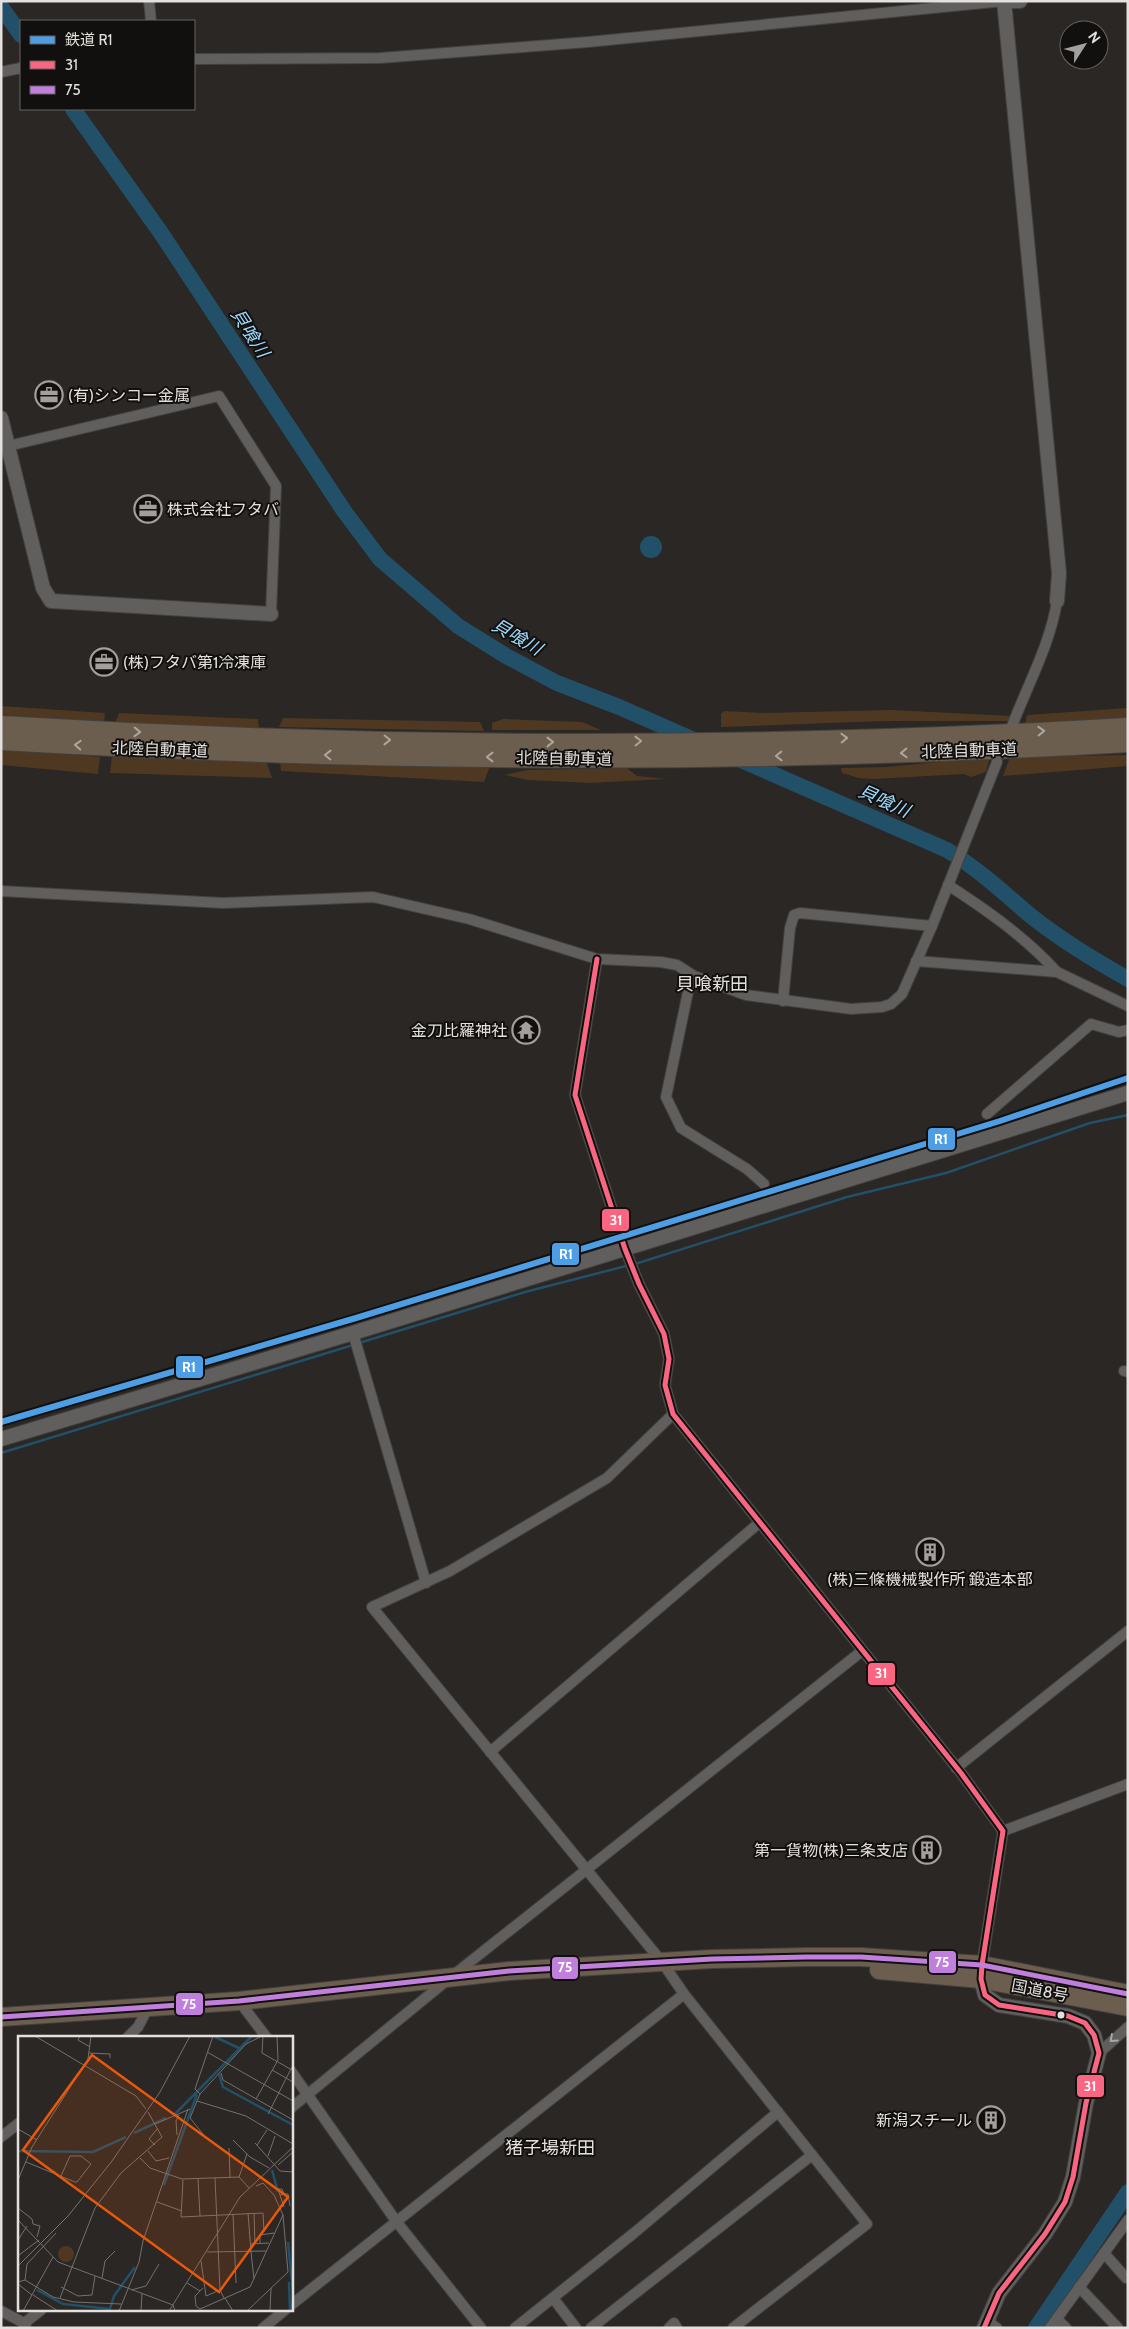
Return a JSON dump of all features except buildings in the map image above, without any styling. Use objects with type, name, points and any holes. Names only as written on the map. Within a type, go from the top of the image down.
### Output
[{"type":"highway","name":"北陸自動車道","points":[[1,725],[321,739],[590,742],[795,740],[1128,727]]},
{"type":"highway","name":"北陸自動車道","points":[[1,741],[304,754],[627,758],[828,755],[1128,743]]},
{"type":"highway","name":"国道8号","points":[[1,2017],[239,2001],[509,1971],[712,1959],[861,1958],[981,1972],[1128,1994]]},
{"type":"highway","name":"国道8号","points":[[981,1972],[1128,2007]]},
{"type":"street","points":[[149,1],[151,20]]},
{"type":"street","points":[[1004,1],[1059,573],[1054,622],[1012,726]]},
{"type":"street","points":[[195,60],[380,58],[588,42],[1004,1],[1020,1]]},
{"type":"street","points":[[1,72],[20,68]]},
{"type":"street","points":[[1,418],[43,588],[51,601],[272,614],[276,486],[219,396],[8,446]]},
{"type":"street","points":[[1,891],[223,903],[373,897],[469,920],[598,959],[660,962],[677,965],[694,976],[746,994],[783,1001],[850,1009],[882,1007],[891,1004],[902,994],[932,926],[997,762]]},
{"type":"street","points":[[948,883],[997,917],[1038,952],[1057,972],[1128,1006]]},
{"type":"street","points":[[783,1001],[790,928],[794,915],[800,913],[932,926]]},
{"type":"street","points":[[598,959],[575,1095],[625,1249],[639,1284],[664,1334],[669,1358],[665,1385],[673,1414],[956,1768],[1003,1831],[981,1972],[985,1995],[999,2005],[1068,2016],[1084,2023],[1094,2035],[1099,2053],[1086,2103],[1073,2177],[1065,2202],[1045,2234],[999,2292],[989,2325]]},
{"type":"street","points":[[916,961],[1057,972]]},
{"type":"street","points":[[694,976],[688,992],[666,1097],[681,1128],[747,1169],[764,1184]]},
{"type":"street","points":[[987,1114],[1091,1024],[1119,1032],[1128,1030]]},
{"type":"street","points":[[1,1439],[355,1336],[625,1249],[1128,1093]]},
{"type":"street","points":[[355,1336],[426,1583]]},
{"type":"street","points":[[673,1414],[607,1478],[450,1572],[372,1606],[585,1870],[662,1962],[684,1994],[866,2224],[733,2328]]},
{"type":"street","points":[[490,1752],[759,1523]]},
{"type":"street","points":[[956,1768],[1128,1630]]},
{"type":"street","points":[[292,2107],[450,1977],[862,1651]]},
{"type":"street","points":[[1003,1831],[1128,1784]]},
{"type":"street","points":[[292,2304],[684,1994]]},
{"type":"street","points":[[239,2001],[265,2036]]},
{"type":"street","points":[[129,2036],[138,2027],[149,2006]]},
{"type":"street","points":[[1099,2053],[1128,2027]]},
{"type":"street","points":[[292,2073],[396,2221],[481,2328]]},
{"type":"street","points":[[515,2328],[634,2233],[778,2112]]},
{"type":"street","points":[[1,2137],[18,2124]]},
{"type":"street","points":[[591,2328],[812,2155]]},
{"type":"street","points":[[1050,2328],[1128,2220]]},
{"type":"street","points":[[1104,2253],[1127,2278]]},
{"type":"street","points":[[1079,2287],[1118,2328]]},
{"type":"street","points":[[553,2298],[576,2328]]},
{"type":"street","points":[[1,2311],[25,2326],[39,2312]]},
{"type":"street","points":[[263,2328],[283,2312]]},
{"type":"street","points":[[1057,2319],[1066,2328]]},
{"type":"street","points":[[669,2328],[674,2323],[677,2328]]},
{"type":"shaded area","points":[[1,706],[105,713],[104,722],[1,715]]},
{"type":"shaded area","points":[[1128,708],[1128,718],[1025,724],[1027,715]]},
{"type":"shaded area","points":[[891,710],[1010,716],[1011,721],[884,721],[721,727],[721,714],[724,711],[764,713]]},
{"type":"shaded area","points":[[119,713],[258,719],[259,729],[115,723]]},
{"type":"shaded area","points":[[283,718],[480,722],[484,731],[279,727]]},
{"type":"shaded area","points":[[503,719],[582,722],[601,730],[492,730],[492,723]]},
{"type":"shaded area","points":[[1,749],[100,757],[98,774],[1,765]]},
{"type":"shaded area","points":[[112,755],[266,760],[272,778],[110,773]]},
{"type":"shaded area","points":[[1128,755],[1128,766],[1003,776],[1010,757]]},
{"type":"shaded area","points":[[990,757],[986,772],[971,777],[964,774],[873,779],[859,778],[842,773],[841,768],[886,767]]},
{"type":"shaded area","points":[[280,762],[490,766],[484,782],[281,771]]},
{"type":"shaded area","points":[[627,768],[637,776],[666,779],[590,783],[528,780],[505,775],[527,770]]},
{"type":"water","points":[[651,536],[659,539],[662,547],[659,555],[651,558],[643,555],[640,547],[643,539]]},
{"type":"waterway","name":"貝喰川","points":[[1,7],[20,34]]},
{"type":"waterway","name":"貝喰川","points":[[74,110],[161,233],[344,511],[380,559],[458,626],[506,656],[557,683],[619,707],[701,743]]},
{"type":"waterway","name":"貝喰川","points":[[734,757],[947,850],[980,873],[1054,933],[1128,979]]},
{"type":"waterway","points":[[635,1264],[847,1197],[946,1173],[1090,1123],[1128,1115]]},
{"type":"waterway","points":[[359,1343],[525,1292],[630,1265]]},
{"type":"waterway","points":[[1,1453],[353,1345]]},
{"type":"waterway","points":[[1036,2328],[1128,2192]]},
{"type":"rail line","name":"R1","points":[[1,1422],[356,1318],[1000,1121],[1128,1078]]},
{"type":"transit line","name":"31","points":[[597,959],[575,1095],[625,1249],[639,1284],[664,1334],[669,1359],[665,1385],[673,1414],[961,1773],[1003,1831],[982,1965],[981,1979],[985,1995],[999,2005],[1068,2016],[1085,2023],[1094,2035],[1099,2053],[1086,2103],[1073,2177],[1065,2202],[1045,2234],[999,2293],[984,2328]]},
{"type":"transit line","name":"75","points":[[1,2017],[239,2001],[509,1971],[712,1959],[806,1957],[861,1957],[982,1965],[1128,1994]]},
{"type":"place","name":"(有)シンコー金属","points":[[49,395]]},
{"type":"place","name":"株式会社フタバ","points":[[148,509]]},
{"type":"place","name":"(株)フタバ第1冷凍庫","points":[[104,662]]},
{"type":"place","name":"金刀比羅神社","points":[[526,1030]]},
{"type":"place","name":"(株)三條機械製作所 鍛造本部","points":[[930,1552]]},
{"type":"place","name":"第一貨物(株)三条支店","points":[[927,1850]]},
{"type":"place","name":"新潟スチール","points":[[991,2120]]},
{"type":"district","name":"貝喰新田","points":[[712,984]]},
{"type":"district","name":"猪子場新田","points":[[550,2148]]}]
